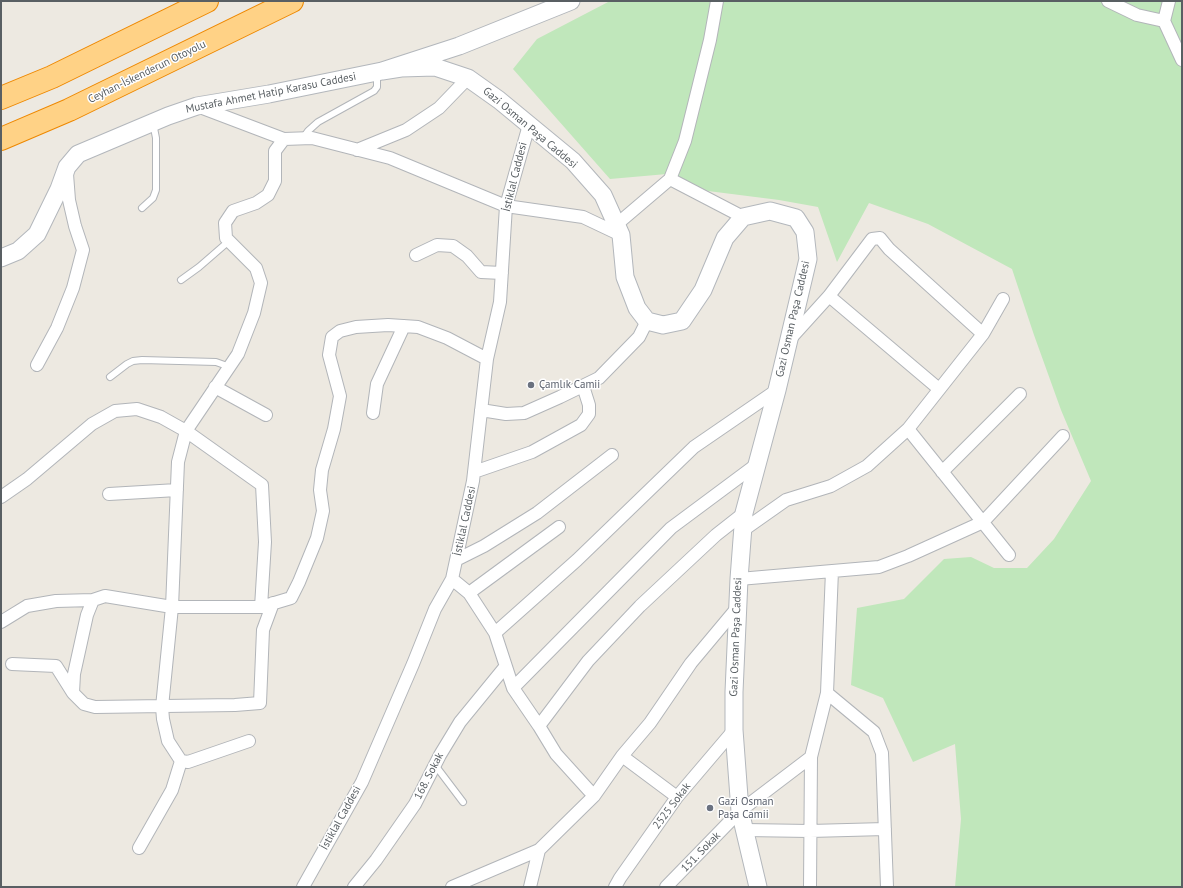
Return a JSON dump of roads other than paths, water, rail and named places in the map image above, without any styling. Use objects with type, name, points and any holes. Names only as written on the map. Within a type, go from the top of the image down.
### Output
[{"type":"highway","points":[[1,98],[52,77],[207,1]]},
{"type":"highway","name":"Ceyhan-İskenderun Otoyolu","points":[[1,139],[68,110],[292,1]]},
{"type":"street","name":"Mustafa Ahmet Hatip Karasu Caddesi","points":[[1,258],[18,251],[38,234],[59,189],[67,167],[78,154],[153,122],[196,106],[269,94],[380,71],[459,46],[571,1]]},
{"type":"street","points":[[196,106],[284,139],[312,138],[390,158],[506,206],[583,217],[618,230],[670,179],[685,141],[710,40],[717,1]]},
{"type":"street","points":[[1108,1],[1136,15],[1164,21]]},
{"type":"street","points":[[1169,1],[1164,21],[1182,60]]},
{"type":"street","name":"Gazi Osman Paşa Caddesi","points":[[380,71],[401,68],[435,67],[468,78],[499,100],[573,161],[603,196],[618,230],[626,277],[637,308],[647,321]]},
{"type":"street","points":[[357,150],[406,130],[439,108],[468,78]]},
{"type":"street","name":"İstiklal Caddesi","points":[[303,887],[362,782],[435,609],[452,579],[458,559],[474,472],[487,359],[500,302],[506,206],[529,125]]},
{"type":"street","points":[[249,742],[188,762],[181,761],[168,741],[163,719],[162,706],[172,607],[178,462],[186,431],[238,354],[254,313],[261,283],[256,268],[226,238],[225,223],[233,211],[256,203],[268,195],[275,181],[275,151],[284,139]]},
{"type":"street","points":[[37,365],[58,328],[71,295],[83,250],[75,226],[69,200],[67,167]]},
{"type":"street","points":[[481,410],[506,414],[524,412],[583,386],[599,378],[640,337],[647,321],[663,325],[682,321],[703,290],[725,238],[743,216],[670,179]]},
{"type":"street","name":"Gazi Osman Paşa Caddesi","points":[[743,216],[770,211],[796,218],[805,232],[808,259],[777,390],[744,513],[742,531],[737,608],[734,730],[740,811],[758,887]]},
{"type":"street","points":[[789,340],[829,296],[872,239],[880,238],[889,249],[983,334]]},
{"type":"street","points":[[416,255],[437,245],[453,246],[467,256],[481,272],[502,273]]},
{"type":"street","points":[[829,296],[939,389]]},
{"type":"street","points":[[742,531],[786,500],[831,486],[867,466],[908,429],[983,334],[1003,299]]},
{"type":"street","points":[[1,622],[27,606],[56,601],[93,600],[105,596],[172,607],[261,607],[291,598],[300,582],[316,538],[323,511],[320,490],[322,470],[334,429],[340,396],[329,355],[332,337],[340,331],[356,327],[388,324],[418,327],[448,338],[487,359]]},
{"type":"street","points":[[373,413],[377,384],[404,326]]},
{"type":"street","points":[[474,472],[532,452],[581,425],[589,414],[589,405],[583,386]]},
{"type":"street","points":[[216,388],[266,415]]},
{"type":"street","points":[[495,633],[577,560],[694,447],[777,390]]},
{"type":"street","points":[[942,472],[1020,394]]},
{"type":"street","points":[[1,497],[27,479],[92,424],[115,411],[137,409],[162,417],[186,431],[262,484],[265,542],[261,607]]},
{"type":"street","points":[[908,429],[1009,555]]},
{"type":"street","points":[[739,579],[879,567],[908,556],[983,522],[1063,436]]},
{"type":"street","points":[[458,559],[484,546],[538,513],[612,455]]},
{"type":"street","points":[[513,688],[671,528],[757,464]]},
{"type":"street","points":[[109,494],[177,490]]},
{"type":"street","points":[[539,726],[588,661],[640,606],[716,535],[744,513]]},
{"type":"street","points":[[469,593],[559,527]]},
{"type":"street","points":[[810,887],[811,757],[827,693],[832,571]]},
{"type":"street","points":[[452,579],[469,593],[495,633],[513,688],[556,754],[594,796]]},
{"type":"street","points":[[73,693],[74,674],[87,615],[93,600]]},
{"type":"street","points":[[12,664],[56,666],[73,693],[84,704],[95,707],[235,705],[260,703],[263,630],[273,603]]},
{"type":"street","points":[[452,887],[538,850],[594,796],[622,756],[650,723],[691,663],[737,608]]},
{"type":"street","name":"168. Sokak","points":[[354,887],[376,860],[414,804],[434,765],[460,722],[505,667]]},
{"type":"street","points":[[827,693],[874,732],[882,753],[887,887]]},
{"type":"street","name":"2525 Sokak","points":[[615,887],[677,797],[734,730]]},
{"type":"street","points":[[622,756],[677,797]]},
{"type":"street","name":"151. Sokak","points":[[666,887],[740,811],[811,757]]},
{"type":"street","points":[[139,848],[172,790],[181,761]]},
{"type":"street","points":[[745,830],[810,831],[885,829]]},
{"type":"street","points":[[530,887],[538,850]]},
{"type":"lane","points":[[302,138],[318,122],[374,91],[377,87],[380,71]]},
{"type":"lane","points":[[142,208],[153,198],[156,190],[156,138],[153,122]]},
{"type":"lane","points":[[180,280],[199,267],[229,241]]},
{"type":"lane","points":[[110,377],[127,364],[133,361],[142,360],[216,362],[230,367]]},
{"type":"lane","points":[[434,765],[463,802]]},
{"type":"place","name":"Çamlık Camii","points":[[531,385]]},
{"type":"place","name":"Gazi Osman Paşa Camii","points":[[710,808]]}]
